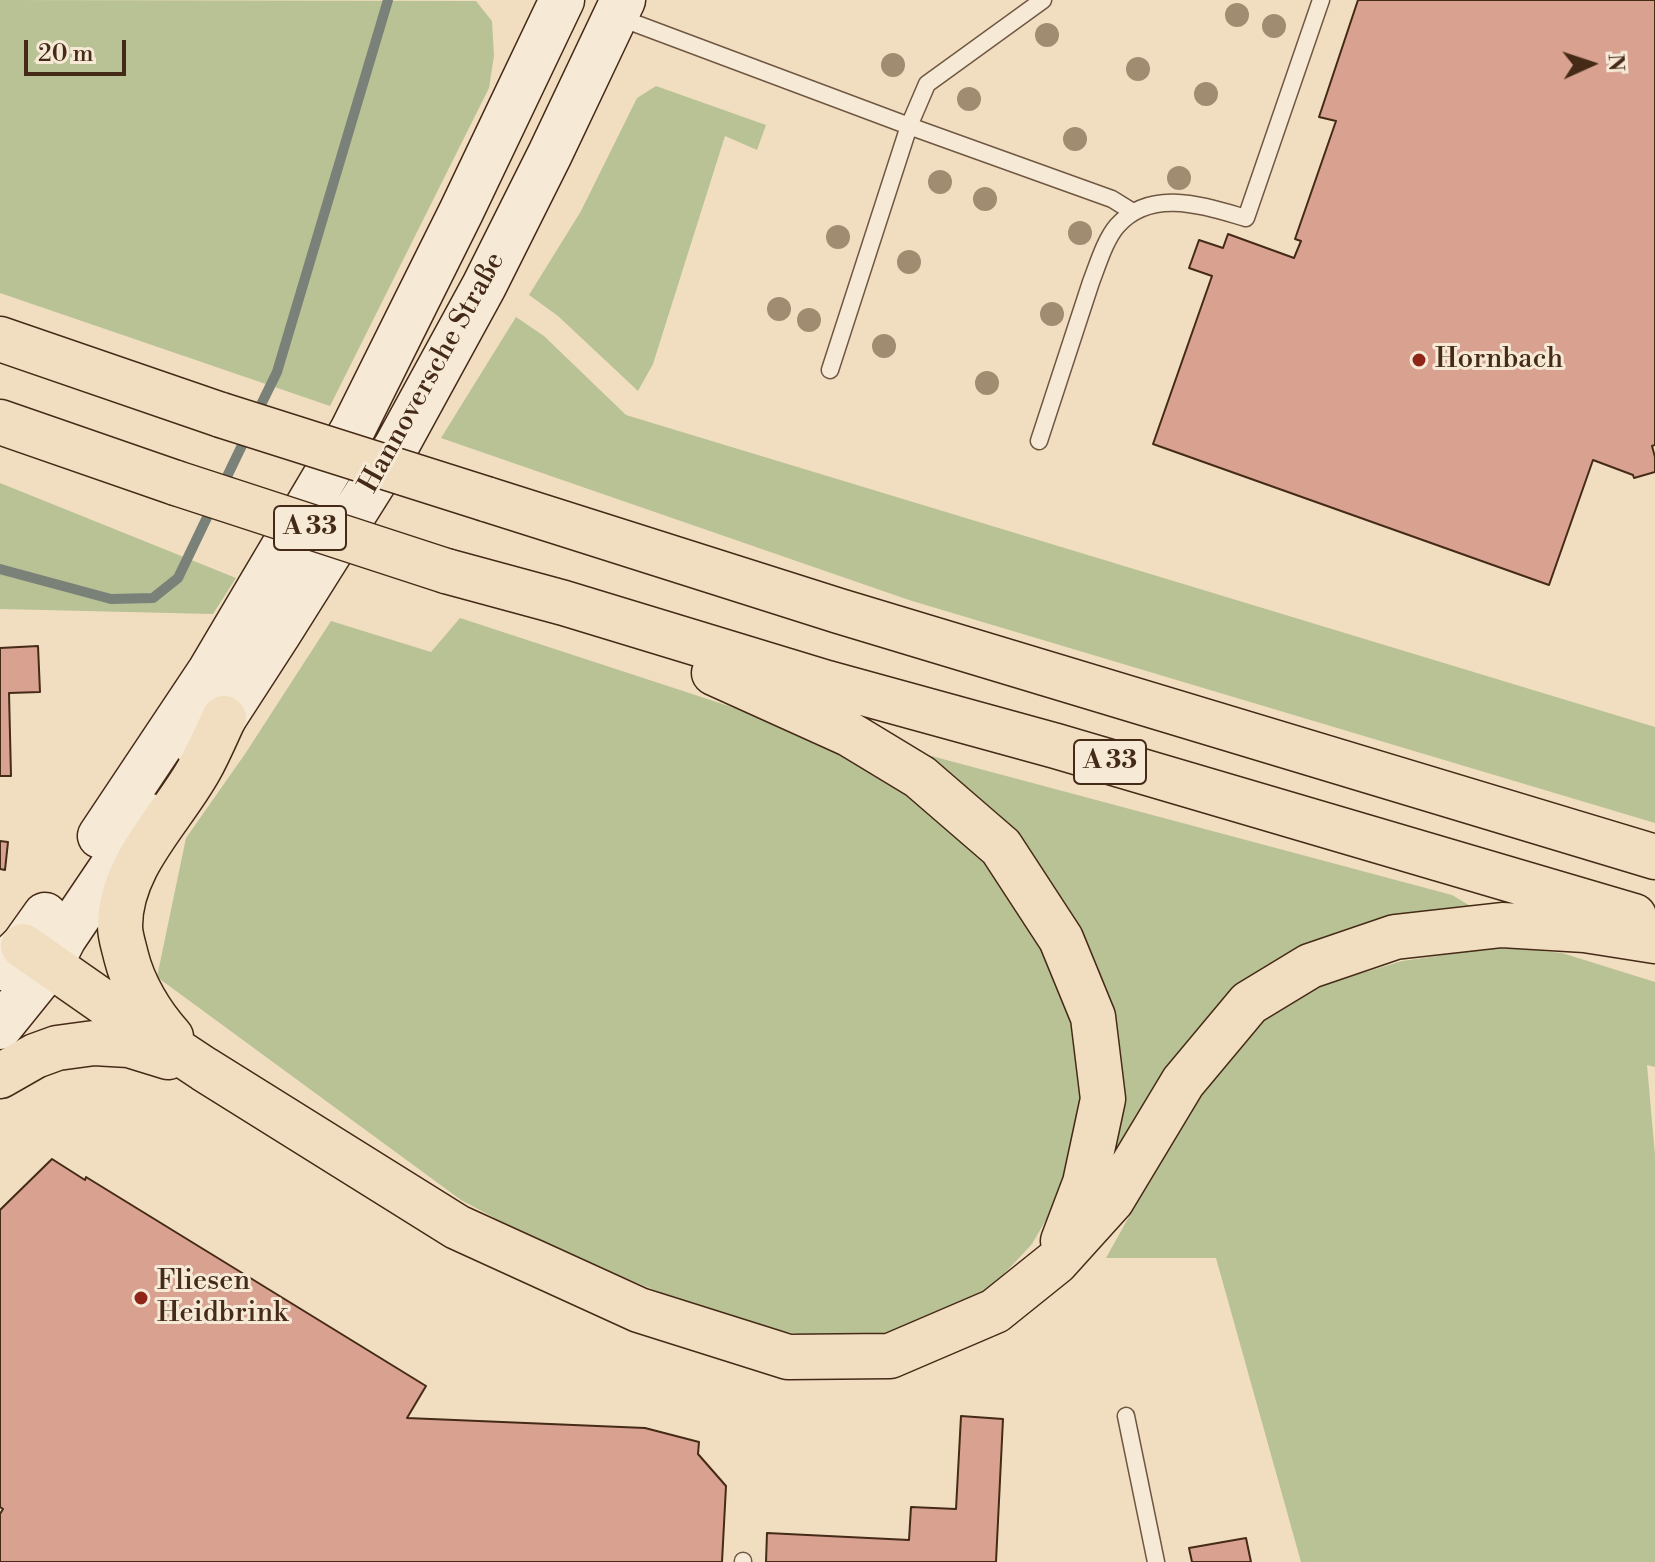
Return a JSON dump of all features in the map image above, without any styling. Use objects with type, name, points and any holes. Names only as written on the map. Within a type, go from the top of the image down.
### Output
[{"type":"highway","name":"A 33","points":[[0,339],[221,415],[839,611],[1655,857]]},
{"type":"highway","name":"A 33","points":[[0,422],[446,571],[1655,922]]},
{"type":"highway","points":[[564,603],[849,734],[920,777],[1001,847],[1061,939],[1093,1017],[1095,1030],[1103,1099],[1085,1183],[1056,1262]]},
{"type":"highway","points":[[204,1069],[168,1033],[141,994],[130,971],[120,928],[124,892],[139,861],[200,768],[224,718]]},
{"type":"highway","points":[[24,960],[457,1227],[639,1310],[788,1357],[890,1356],[995,1311],[1056,1262],[1112,1200],[1183,1082],[1249,1003],[1310,966],[1395,937],[1502,925],[1585,930],[1655,941]]},
{"type":"highway","points":[[0,1076],[35,1056],[57,1048],[94,1043],[129,1045],[204,1069]]},
{"type":"main road","name":"Hannoversche Straße","points":[[24,960],[210,671],[352,431],[562,0]]},
{"type":"main road","name":"Hannoversche Straße","points":[[24,960],[64,938],[187,756],[224,718],[396,447],[484,286],[606,6]]},
{"type":"main road","points":[[0,1027],[24,960]]},
{"type":"lane","points":[[830,370],[909,126],[927,84],[1043,0]]},
{"type":"lane","points":[[1039,441],[1101,257],[1115,227],[1133,212],[1154,203],[1181,202],[1246,218],[1321,0]]},
{"type":"lane","points":[[606,6],[909,126],[1112,199],[1133,212]]},
{"type":"lane","points":[[1126,1416],[1156,1562]]},
{"type":"green space","points":[[0,0],[476,1],[492,21],[494,56],[489,88],[330,406],[0,293]]},
{"type":"green space","points":[[656,86],[766,125],[757,150],[725,136],[653,364],[638,391],[558,316],[529,295],[581,211],[637,98]]},
{"type":"green space","points":[[516,317],[544,336],[626,415],[1655,727],[1655,823],[909,600],[441,438]]},
{"type":"green space","points":[[0,483],[236,578],[213,614],[0,609]]},
{"type":"green space","points":[[460,618],[796,728],[894,782],[990,860],[1048,938],[1080,1016],[1090,1098],[1073,1173],[1032,1244],[990,1289],[932,1325],[864,1338],[816,1338],[722,1318],[541,1243],[461,1200],[157,977],[186,838],[331,621],[431,652]]},
{"type":"green space","points":[[849,734],[1452,895],[1502,925],[1249,1003],[1112,1200],[1103,1099],[1001,847]]},
{"type":"green space","points":[[1500,947],[1562,953],[1655,982],[1655,1067],[1647,1065],[1655,1155],[1655,1562],[1301,1562],[1216,1258],[1106,1258],[1206,1078],[1252,1029],[1309,989],[1402,961]]},
{"type":"building","name":"Hornbach","points":[[1358,0],[1655,0],[1655,445],[1652,446],[1655,472],[1634,478],[1593,460],[1549,585],[1153,444],[1212,276],[1189,268],[1199,240],[1223,248],[1228,234],[1294,258],[1301,241],[1295,239],[1336,121],[1319,117]]},
{"type":"building","points":[[38,646],[40,692],[9,693],[11,776],[0,776],[0,648]]},
{"type":"building","points":[[0,841],[8,842],[5,870],[0,869]]},
{"type":"building","name":"Fliesen Heidbrink","points":[[52,1159],[426,1386],[407,1418],[645,1428],[699,1442],[698,1454],[726,1486],[722,1562],[0,1562],[0,1514],[3,1509],[0,1507],[0,1210]]},
{"type":"building","points":[[961,1416],[1003,1419],[996,1562],[766,1562],[767,1533],[909,1540],[911,1507],[956,1509]]},
{"type":"building","points":[[1246,1538],[1251,1562],[1192,1562],[1189,1548]]},
{"type":"waterway","points":[[255,417],[277,372],[388,0]]},
{"type":"waterway","points":[[221,489],[247,435]]},
{"type":"waterway","points":[[0,569],[111,599],[153,598],[178,578],[212,507]]},
{"type":"place","name":"Hornbach","points":[[1419,360]]},
{"type":"place","name":"Fliesen Heidbrink","points":[[141,1298]]}]
